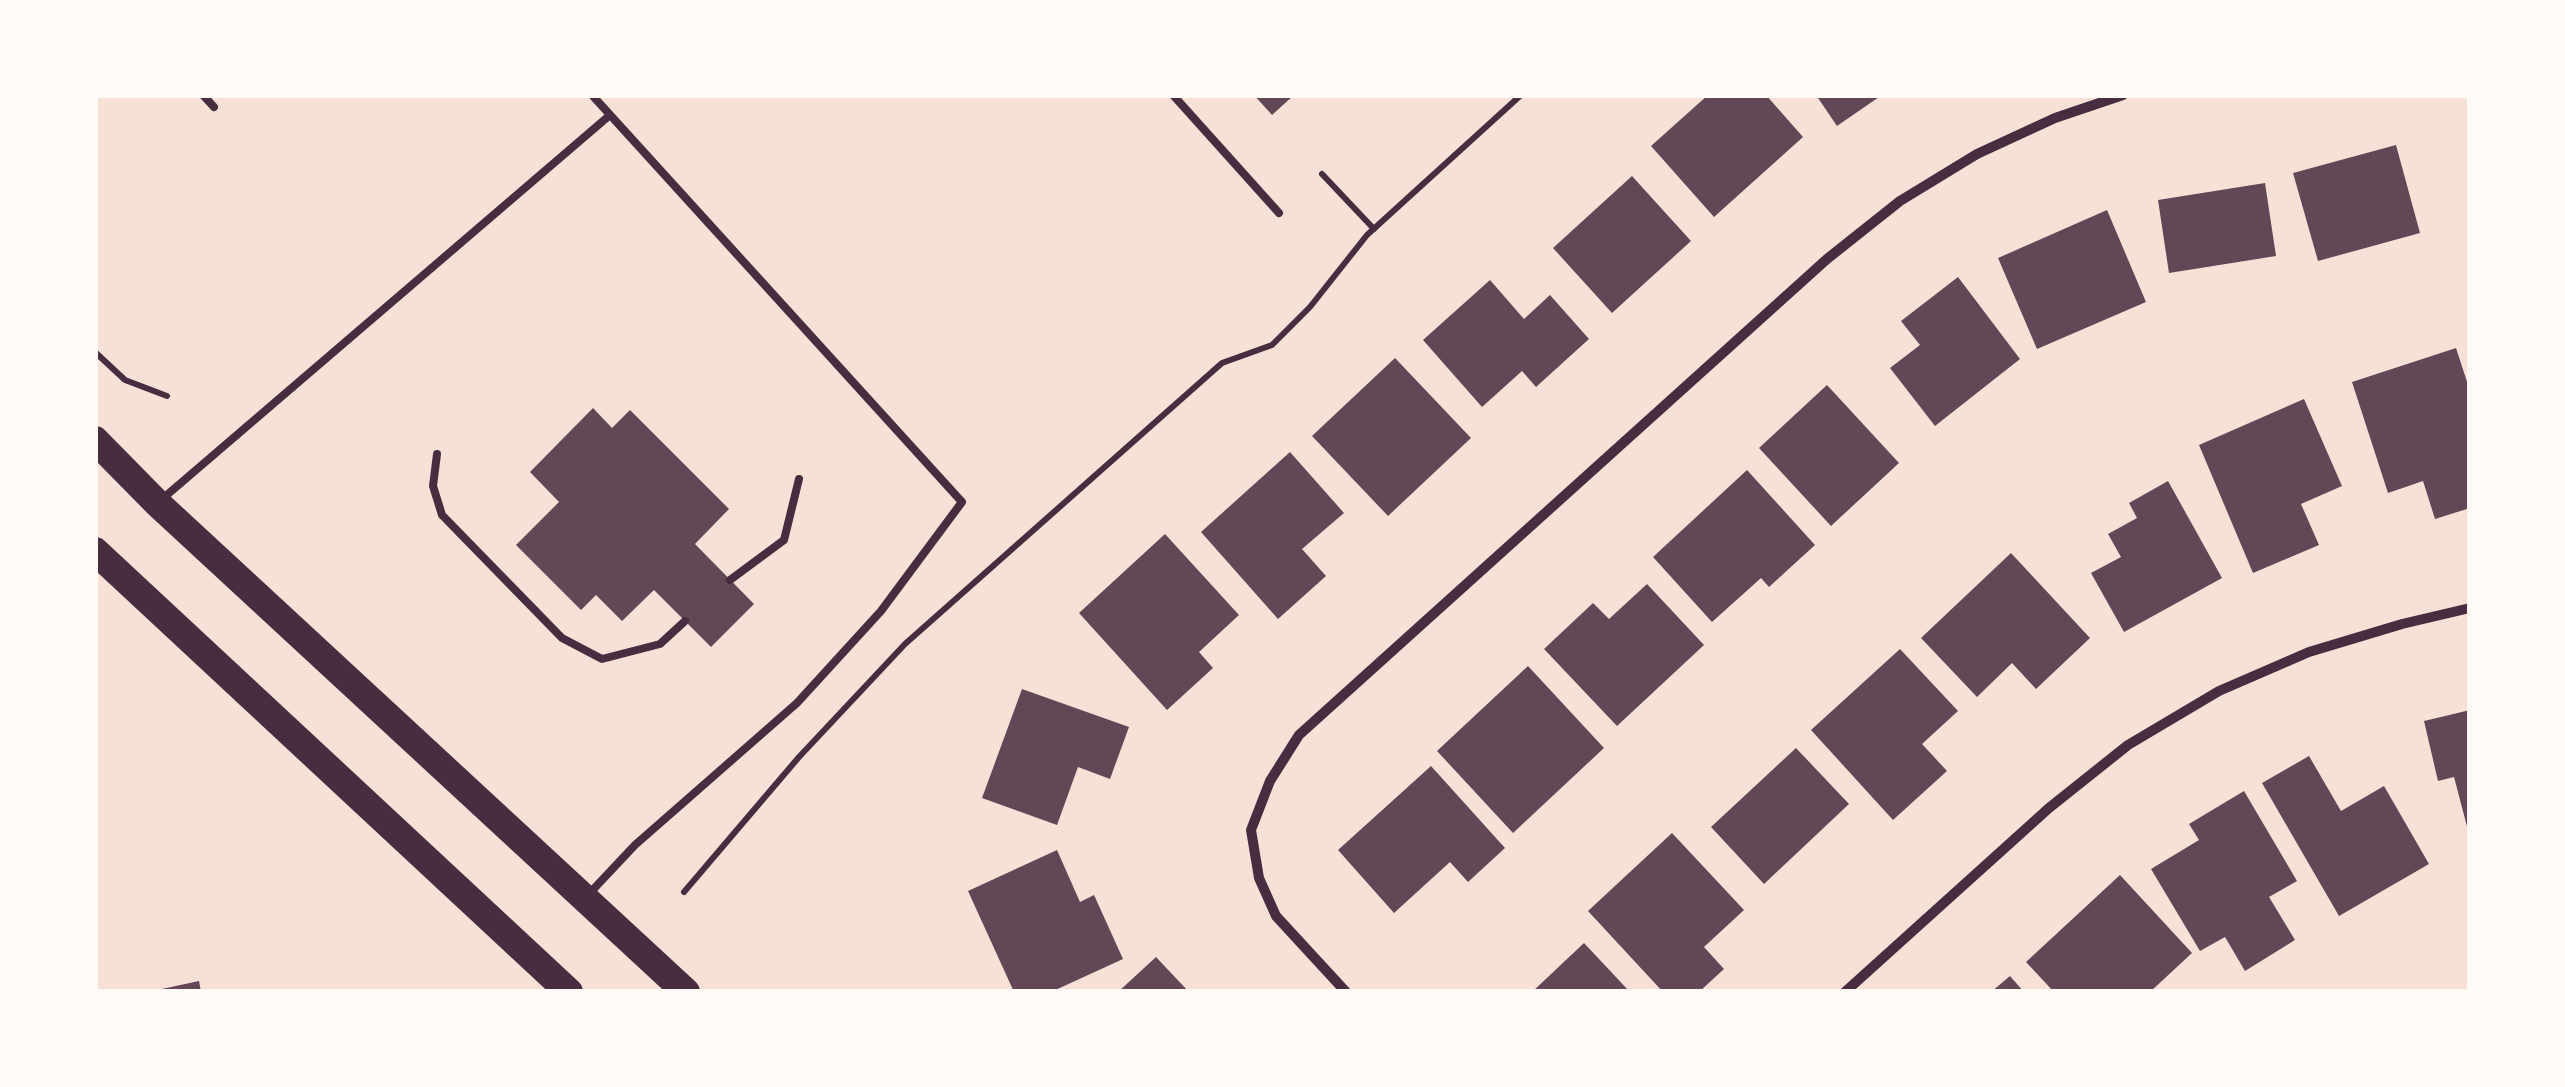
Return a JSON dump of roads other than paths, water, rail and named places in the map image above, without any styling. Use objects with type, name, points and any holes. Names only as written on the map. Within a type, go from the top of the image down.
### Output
[{"type":"highway","points":[[95,440],[157,503],[686,992]]},
{"type":"highway","points":[[95,551],[569,992]]},
{"type":"street","points":[[1346,992],[1276,916],[1259,878],[1252,830],[1270,781],[1299,735],[1827,259],[1900,201],[1978,154],[2055,118],[2123,95]]},
{"type":"street","points":[[1845,992],[2049,808],[2128,745],[2218,691],[2308,652],[2470,608]]},
{"type":"lane","points":[[202,95],[214,107]]},
{"type":"lane","points":[[586,897],[636,845],[797,704],[881,611],[962,502],[592,95]]},
{"type":"lane","points":[[1173,95],[1278,213]]},
{"type":"lane","points":[[157,503],[610,114]]},
{"type":"lane","points":[[437,454],[433,486],[442,515],[562,638],[602,659],[660,644],[685,621]]},
{"type":"lane","points":[[730,580],[784,540],[800,479]]}]
